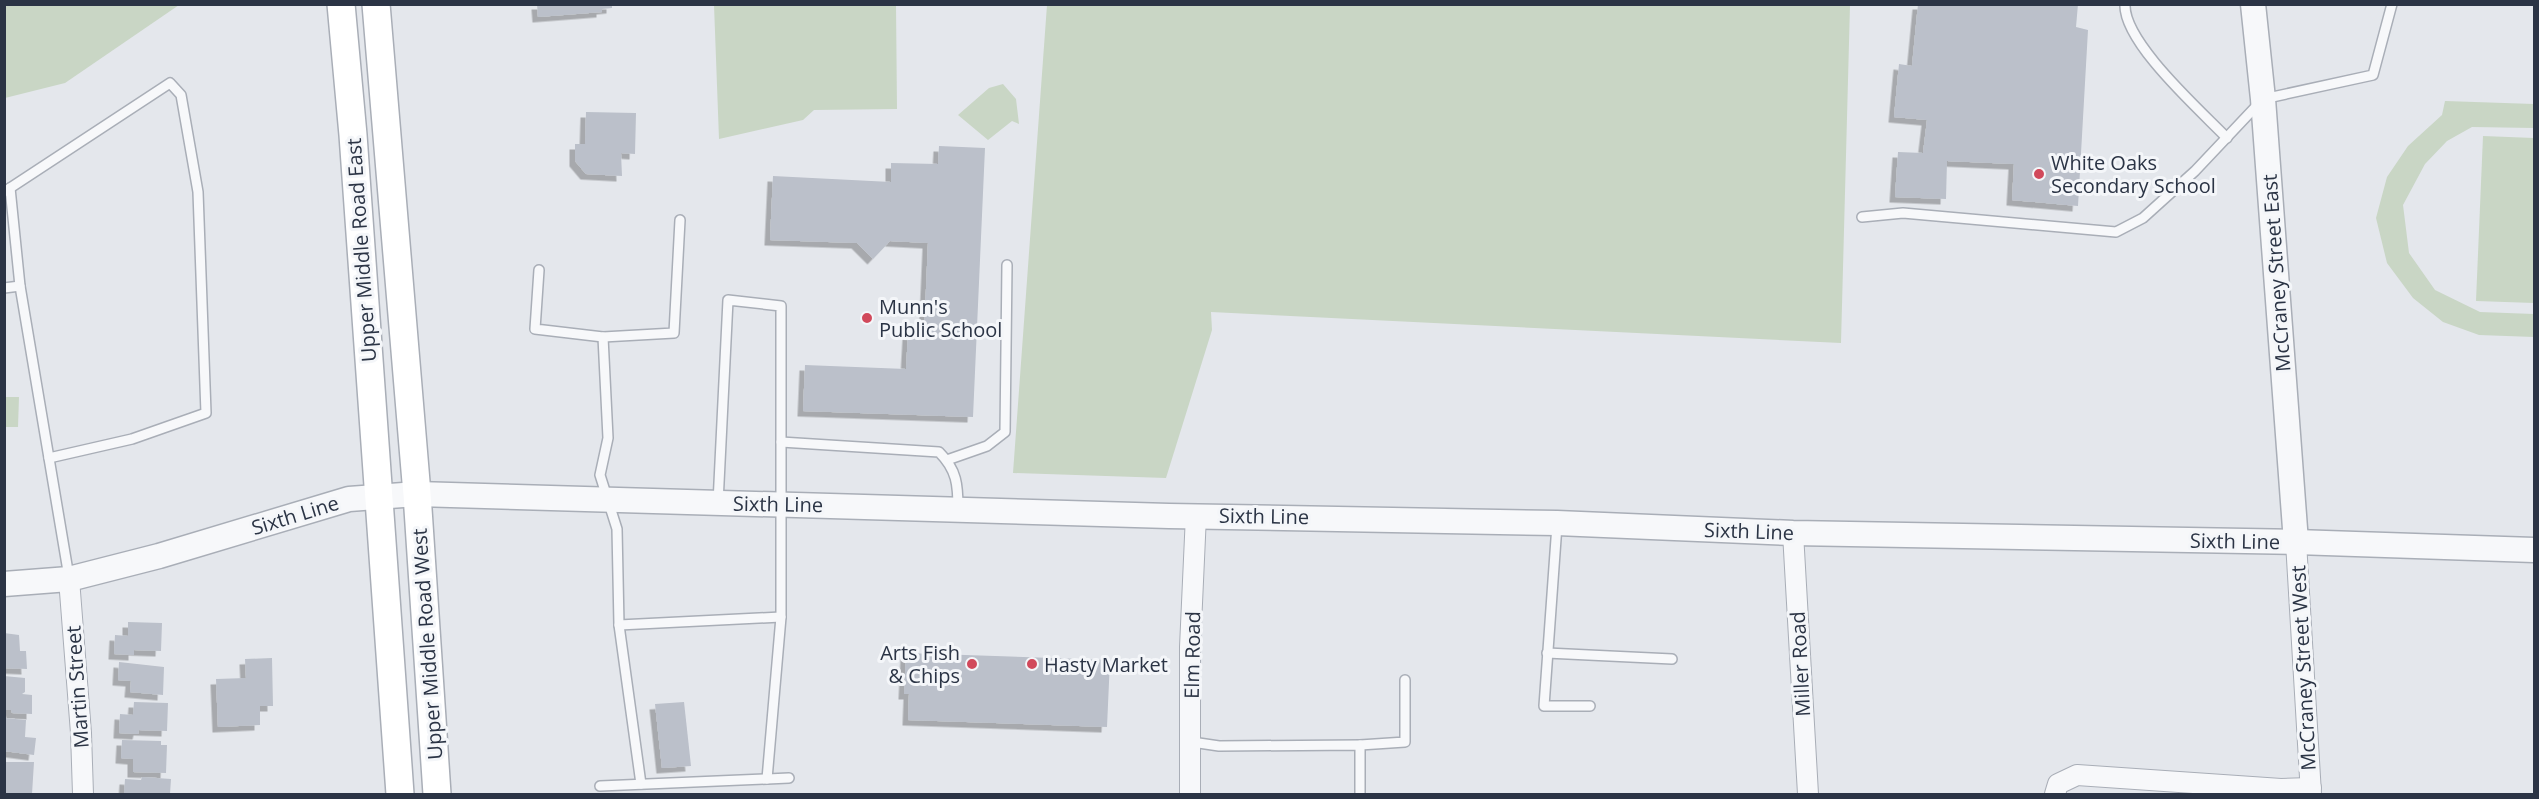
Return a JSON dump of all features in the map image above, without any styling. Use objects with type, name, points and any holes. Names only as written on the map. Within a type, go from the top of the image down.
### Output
[{"type":"main road","name":"Upper Middle Road East","points":[[342,4],[379,495]]},
{"type":"main road","name":"Upper Middle Road East","points":[[376,4],[417,494]]},
{"type":"main road","name":"Upper Middle Road West","points":[[417,494],[437,795]]},
{"type":"main road","name":"Upper Middle Road West","points":[[379,495],[400,795]]},
{"type":"street","name":"McCraney Street East","points":[[2253,4],[2264,99],[2296,542]]},
{"type":"street","name":"Sixth Line","points":[[4,584],[69,579],[159,556],[350,499],[379,495],[417,494],[1557,523],[1793,533],[2296,542],[2535,550]]},
{"type":"street","name":"Elm Road","points":[[1190,795],[1192,742],[1190,647],[1196,515]]},
{"type":"street","name":"Miller Road","points":[[1793,533],[1808,795]]},
{"type":"street","name":"McCraney Street West","points":[[2296,542],[2311,791]]},
{"type":"street","name":"Martin Street","points":[[69,579],[81,733],[83,795]]},
{"type":"street","points":[[2055,795],[2058,784],[2077,775],[2311,791]]},
{"type":"lane","points":[[2125,4],[2125,15],[2144,50],[2227,138]]},
{"type":"lane","points":[[1862,217],[1903,213],[2116,232],[2143,218],[2195,171],[2264,99],[2373,75],[2392,4]]},
{"type":"lane","points":[[49,458],[132,439],[206,413],[198,192],[181,95],[170,83],[7,190],[20,286],[69,579]]},
{"type":"lane","points":[[539,270],[535,329],[603,337],[674,333],[680,220]]},
{"type":"lane","points":[[947,460],[987,446],[1005,432],[1007,265]]},
{"type":"lane","points":[[4,288],[20,286]]},
{"type":"lane","points":[[718,502],[729,300],[781,306],[779,504],[781,617],[767,779]]},
{"type":"lane","points":[[603,337],[608,438],[600,475],[616,529],[619,625],[641,784]]},
{"type":"lane","points":[[781,442],[939,452],[947,460],[958,485],[958,509]]},
{"type":"lane","points":[[1557,523],[1544,706],[1590,706]]},
{"type":"lane","points":[[619,625],[781,617]]},
{"type":"lane","points":[[1547,653],[1672,659]]},
{"type":"lane","points":[[1192,742],[1219,746],[1360,745],[1405,742],[1405,680]]},
{"type":"lane","points":[[1360,745],[1360,795]]},
{"type":"lane","points":[[600,786],[789,778]]},
{"type":"green space","points":[[4,5],[179,5],[65,83],[5,98]]},
{"type":"green space","points":[[714,5],[896,5],[897,109],[814,110],[803,120],[719,139]]},
{"type":"green space","points":[[1047,5],[1850,5],[1841,343],[1211,312],[1212,330],[1166,478],[1013,473]]},
{"type":"green space","points":[[1003,84],[1016,99],[1019,124],[1012,121],[988,140],[958,115],[989,88]]},
{"type":"green space","points":[[2445,101],[2534,104],[2534,128],[2472,127],[2447,141],[2425,164],[2403,205],[2409,253],[2435,290],[2480,312],[2534,314],[2534,337],[2479,335],[2443,322],[2413,298],[2387,263],[2376,218],[2387,177],[2408,146],[2442,115]]},
{"type":"green space","points":[[2483,136],[2534,138],[2534,303],[2476,301]]},
{"type":"green space","points":[[5,397],[19,397],[18,427],[5,427]]},
{"type":"building","points":[[537,4],[612,4],[612,8],[602,9],[602,12],[538,17]]},
{"type":"building","points":[[1918,4],[2078,4],[2076,27],[2088,30],[2078,206],[2012,200],[2014,164],[1947,161],[1946,199],[1895,197],[1898,152],[1923,153],[1927,120],[1894,117],[1899,64],[1912,66]]},
{"type":"building","points":[[586,112],[636,113],[635,154],[621,153],[622,176],[586,174],[575,161],[575,144],[585,144]]},
{"type":"building","points":[[939,146],[985,148],[973,417],[803,411],[805,365],[906,369],[908,334],[924,335],[928,243],[890,241],[873,259],[857,243],[770,240],[773,176],[891,182],[891,163],[938,164]]},
{"type":"building","points":[[128,622],[162,623],[161,651],[134,650],[134,655],[114,654],[115,635],[128,636]]},
{"type":"building","points":[[4,633],[19,635],[20,651],[26,651],[27,669],[4,668]]},
{"type":"building","points":[[906,653],[1110,660],[1107,727],[908,720],[909,694],[904,694]]},
{"type":"building","points":[[272,658],[273,706],[260,706],[260,725],[218,727],[216,679],[246,678],[245,659]]},
{"type":"building","points":[[119,662],[164,667],[163,695],[130,692],[131,681],[118,680]]},
{"type":"building","points":[[4,676],[25,678],[25,692],[22,694],[32,695],[32,714],[12,713],[11,710],[4,710]]},
{"type":"building","points":[[134,702],[168,703],[167,731],[139,730],[138,734],[119,733],[120,714],[133,715]]},
{"type":"building","points":[[684,702],[691,766],[662,768],[655,704]]},
{"type":"building","points":[[4,718],[26,720],[25,737],[36,738],[34,755],[4,751]]},
{"type":"building","points":[[122,740],[161,741],[161,745],[167,745],[166,773],[133,772],[133,759],[121,758]]},
{"type":"building","points":[[4,762],[34,762],[32,794],[4,794]]},
{"type":"building","points":[[142,777],[171,779],[170,794],[124,794],[125,779],[141,780]]},
{"type":"place","name":"White Oaks Secondary School","points":[[2039,174]]},
{"type":"place","name":"Munn's Public School","points":[[867,318]]},
{"type":"place","name":"Arts Fish & Chips","points":[[972,664]]},
{"type":"place","name":"Hasty Market","points":[[1032,664]]}]
